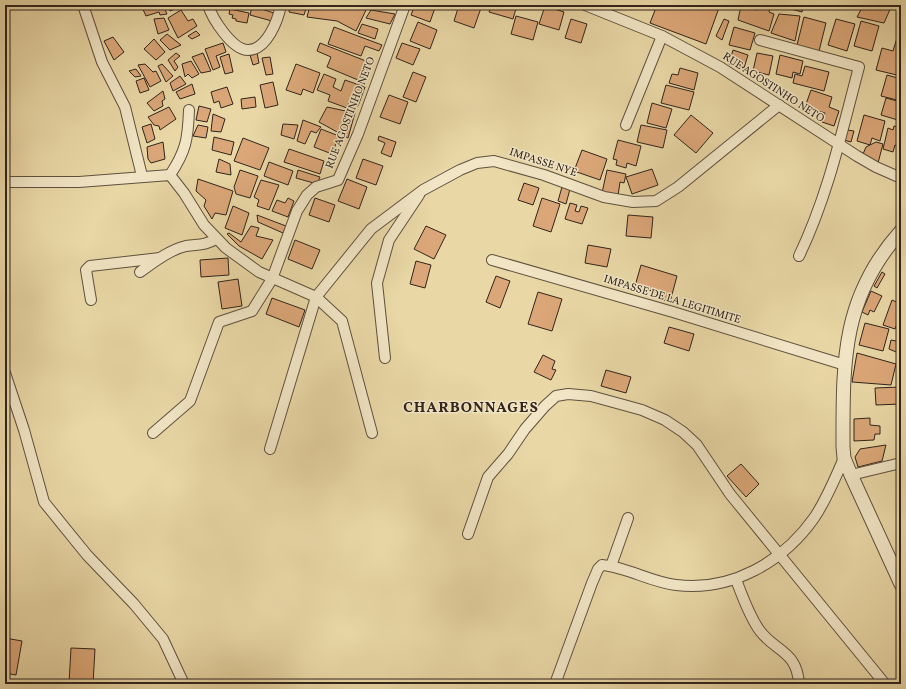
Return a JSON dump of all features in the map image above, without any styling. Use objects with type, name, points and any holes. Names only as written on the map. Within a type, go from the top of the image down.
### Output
[{"type":"street","points":[[83,5],[102,62],[125,107],[142,176]]},
{"type":"street","points":[[208,5],[216,24],[240,48],[248,50],[255,48],[264,41],[272,31],[281,5]]},
{"type":"street","name":"RUE AGOSTINHO NETO","points":[[153,433],[190,401],[219,322],[252,312],[272,279],[297,211],[308,195],[316,187],[338,180],[363,122],[405,5]]},
{"type":"street","name":"RUE AGOSTINHO NETO","points":[[585,5],[662,36],[746,82],[838,144],[876,167],[901,178]]},
{"type":"street","points":[[626,125],[662,36]]},
{"type":"street","points":[[760,40],[859,67],[816,218],[799,256]]},
{"type":"street","name":"IMPASSE NYE","points":[[316,297],[371,229],[422,190],[460,170],[477,163],[494,161],[544,175],[604,197],[633,202],[656,201],[678,187],[779,105]]},
{"type":"street","points":[[170,175],[182,158],[189,134],[189,110]]},
{"type":"street","points":[[5,182],[79,182],[170,175]]},
{"type":"street","points":[[170,175],[216,239],[259,272],[316,297],[342,321],[372,433]]},
{"type":"street","points":[[385,358],[377,283],[389,240],[422,190]]},
{"type":"street","points":[[901,231],[874,268],[855,308],[849,329],[844,365],[843,439],[844,458],[901,584]]},
{"type":"street","points":[[140,272],[160,258],[186,246],[206,244],[216,239]]},
{"type":"street","points":[[91,300],[86,274],[86,270],[90,266],[160,258]]},
{"type":"street","name":"IMPASSE DE LA LEGITIMITE","points":[[492,260],[673,312],[844,365]]},
{"type":"street","points":[[270,449],[287,398],[316,297]]},
{"type":"street","points":[[5,373],[24,430],[44,502],[87,555],[134,604],[163,639],[184,684]]},
{"type":"street","points":[[468,534],[488,478],[545,406],[556,396],[568,394],[615,401],[642,410],[665,420],[683,432],[697,445],[730,494],[778,555],[885,684]]},
{"type":"street","points":[[555,684],[598,569],[602,565],[611,566],[676,585],[715,585],[736,580],[761,568],[778,555],[814,518],[827,497],[844,458]]},
{"type":"street","points":[[851,474],[901,463]]},
{"type":"street","points":[[611,566],[628,518]]},
{"type":"street","points":[[736,580],[747,608],[760,632],[794,661],[799,684]]},
{"type":"building","points":[[141,5],[163,5],[167,14],[160,15],[159,12],[146,16]]},
{"type":"building","points":[[168,5],[185,5],[170,11]]},
{"type":"building","points":[[218,5],[227,5],[226,8]]},
{"type":"building","points":[[290,5],[307,5],[304,15],[289,12]]},
{"type":"building","points":[[310,5],[351,5],[366,10],[356,31],[337,21],[307,17]]},
{"type":"building","points":[[360,5],[373,5],[372,9]]},
{"type":"building","points":[[415,5],[436,5],[430,22],[411,15]]},
{"type":"building","points":[[459,5],[482,5],[474,28],[454,21]]},
{"type":"building","points":[[492,5],[517,5],[513,19],[489,12]]},
{"type":"building","points":[[623,5],[641,5],[640,9]]},
{"type":"building","points":[[657,5],[720,5],[706,44],[650,23]]},
{"type":"building","points":[[759,5],[771,5],[769,12],[774,14],[769,31],[738,20],[741,6],[757,10]]},
{"type":"building","points":[[792,5],[804,5],[802,12],[791,9]]},
{"type":"building","points":[[883,5],[892,5],[884,23],[857,17],[863,6],[881,10]]},
{"type":"building","points":[[252,6],[274,13],[272,21],[250,15]]},
{"type":"building","points":[[545,6],[564,12],[559,30],[539,24]]},
{"type":"building","points":[[230,9],[249,13],[247,23],[236,21],[236,19],[232,18],[233,15],[229,14]]},
{"type":"building","points":[[181,10],[188,21],[193,19],[197,26],[178,38],[168,18]]},
{"type":"building","points":[[371,10],[395,14],[390,24],[366,18]]},
{"type":"building","points":[[779,14],[800,16],[795,41],[771,33]]},
{"type":"building","points":[[516,16],[538,22],[533,40],[511,34]]},
{"type":"building","points":[[804,17],[826,23],[819,51],[797,45]]},
{"type":"building","points":[[164,18],[169,30],[158,34],[154,19]]},
{"type":"building","points":[[571,19],[587,24],[581,43],[565,38]]},
{"type":"building","points":[[724,19],[729,21],[722,40],[716,36]]},
{"type":"building","points":[[836,19],[855,24],[847,51],[828,45]]},
{"type":"building","points":[[861,21],[879,26],[872,51],[854,46]]},
{"type":"building","points":[[418,22],[437,30],[430,49],[410,41]]},
{"type":"building","points":[[362,24],[378,29],[375,39],[358,33]]},
{"type":"building","points":[[334,27],[382,45],[379,51],[365,46],[361,56],[328,44]]},
{"type":"building","points":[[734,27],[755,33],[750,50],[729,45]]},
{"type":"building","points":[[196,31],[200,35],[192,39],[188,36]]},
{"type":"building","points":[[167,34],[181,45],[170,50],[160,40]]},
{"type":"building","points":[[113,37],[124,52],[114,60],[104,41]]},
{"type":"building","points":[[897,38],[901,39],[901,76],[876,70],[882,48],[893,51]]},
{"type":"building","points":[[154,39],[165,52],[156,60],[144,49]]},
{"type":"building","points":[[223,43],[226,52],[216,56],[220,67],[213,70],[205,49]]},
{"type":"building","points":[[320,43],[371,63],[369,70],[362,68],[358,80],[327,67],[331,57],[317,51]]},
{"type":"building","points":[[402,43],[420,49],[413,65],[396,58]]},
{"type":"building","points":[[733,50],[748,55],[744,68],[729,64]]},
{"type":"building","points":[[176,53],[180,56],[174,61],[178,67],[175,71],[168,60]]},
{"type":"building","points":[[203,53],[211,71],[201,73],[192,57]]},
{"type":"building","points":[[257,53],[259,63],[253,65],[250,55]]},
{"type":"building","points":[[757,53],[773,56],[769,75],[753,71]]},
{"type":"building","points":[[229,54],[233,72],[225,74],[220,57]]},
{"type":"building","points":[[780,55],[803,61],[800,74],[793,72],[792,78],[776,74]]},
{"type":"building","points":[[270,57],[273,74],[266,75],[262,58]]},
{"type":"building","points":[[191,61],[199,74],[192,78],[188,74],[185,77],[182,64]]},
{"type":"building","points":[[145,64],[153,72],[156,71],[161,81],[150,87],[138,65]]},
{"type":"building","points":[[162,64],[173,76],[166,82],[158,66]]},
{"type":"building","points":[[296,64],[320,73],[313,93],[303,89],[301,95],[286,90]]},
{"type":"building","points":[[805,66],[829,72],[824,91],[793,83],[795,74],[802,76]]},
{"type":"building","points":[[680,68],[698,73],[694,90],[669,83],[672,74],[678,75]]},
{"type":"building","points":[[136,69],[141,76],[135,77],[129,71]]},
{"type":"building","points":[[413,72],[426,77],[416,102],[403,97]]},
{"type":"building","points":[[324,74],[336,79],[333,87],[341,91],[345,80],[365,87],[358,106],[349,103],[347,108],[328,101],[330,95],[317,90]]},
{"type":"building","points":[[887,75],[901,79],[901,101],[881,96]]},
{"type":"building","points":[[180,76],[186,84],[173,91],[170,83]]},
{"type":"building","points":[[144,78],[149,90],[140,93],[136,81]]},
{"type":"building","points":[[273,82],[278,105],[265,108],[260,85]]},
{"type":"building","points":[[192,84],[195,94],[180,99],[176,92]]},
{"type":"building","points":[[666,85],[694,92],[689,110],[661,103]]},
{"type":"building","points":[[227,87],[233,104],[221,108],[219,101],[214,103],[211,92]]},
{"type":"building","points":[[811,90],[832,97],[829,107],[839,111],[834,126],[822,122],[825,113],[805,107]]},
{"type":"building","points":[[163,91],[165,99],[162,101],[163,106],[154,111],[147,103]]},
{"type":"building","points":[[389,95],[408,102],[400,124],[380,117]]},
{"type":"building","points":[[255,97],[256,107],[242,109],[241,99]]},
{"type":"building","points":[[886,98],[901,102],[901,121],[881,115]]},
{"type":"building","points":[[652,103],[672,109],[666,128],[647,123]]},
{"type":"building","points":[[199,106],[211,109],[207,122],[196,120]]},
{"type":"building","points":[[169,107],[176,119],[160,130],[159,126],[154,125],[148,117]]},
{"type":"building","points":[[327,107],[355,113],[348,138],[319,122]]},
{"type":"building","points":[[213,114],[225,119],[221,132],[211,131]]},
{"type":"building","points":[[691,115],[713,133],[696,153],[674,135]]},
{"type":"building","points":[[864,115],[885,121],[880,141],[872,138],[870,145],[857,141]]},
{"type":"building","points":[[303,120],[321,127],[316,133],[311,131],[305,144],[297,141]]},
{"type":"building","points":[[151,124],[155,139],[147,143],[142,127]]},
{"type":"building","points":[[283,124],[298,125],[294,139],[281,135]]},
{"type":"building","points":[[198,125],[208,127],[206,138],[193,136]]},
{"type":"building","points":[[641,125],[667,130],[663,148],[637,142]]},
{"type":"building","points":[[894,126],[901,128],[901,147],[895,145],[893,152],[883,149],[888,128],[893,130]]},
{"type":"building","points":[[321,129],[339,136],[332,154],[314,147]]},
{"type":"building","points":[[847,130],[854,131],[851,142],[844,140]]},
{"type":"building","points":[[379,136],[396,142],[391,157],[381,153],[385,143],[378,140]]},
{"type":"building","points":[[214,137],[234,142],[231,155],[212,150]]},
{"type":"building","points":[[243,138],[269,148],[260,170],[234,161]]},
{"type":"building","points":[[618,140],[641,146],[636,166],[627,163],[626,168],[616,165],[617,160],[613,159]]},
{"type":"building","points":[[163,142],[165,159],[151,163],[148,159],[147,147]]},
{"type":"building","points":[[876,142],[883,144],[878,163],[863,154],[866,147]]},
{"type":"building","points":[[289,149],[324,161],[320,174],[284,162]]},
{"type":"building","points":[[582,150],[607,159],[600,180],[574,171]]},
{"type":"building","points":[[219,159],[230,164],[231,175],[216,172]]},
{"type":"building","points":[[363,159],[383,166],[376,185],[356,178]]},
{"type":"building","points":[[269,162],[293,171],[288,185],[264,176]]},
{"type":"building","points":[[652,169],[658,185],[632,194],[626,177]]},
{"type":"building","points":[[240,170],[258,176],[250,198],[236,194],[234,187]]},
{"type":"building","points":[[298,170],[320,177],[317,184],[296,178]]},
{"type":"building","points":[[607,170],[626,174],[624,183],[620,182],[618,196],[602,193]]},
{"type":"building","points":[[198,179],[233,191],[226,215],[215,213],[212,219],[204,206],[206,200],[196,191]]},
{"type":"building","points":[[347,179],[367,187],[359,209],[338,201]]},
{"type":"building","points":[[261,180],[279,185],[269,210],[257,206],[259,200],[254,197]]},
{"type":"building","points":[[524,183],[539,188],[533,205],[518,200]]},
{"type":"building","points":[[562,187],[570,189],[566,204],[558,201]]},
{"type":"building","points":[[288,198],[294,201],[288,217],[272,211],[277,200],[285,203]]},
{"type":"building","points":[[315,198],[335,205],[329,222],[309,215]]},
{"type":"building","points":[[542,198],[560,204],[551,232],[533,226]]},
{"type":"building","points":[[570,203],[577,205],[575,211],[579,212],[581,206],[588,208],[582,224],[565,219]]},
{"type":"building","points":[[233,206],[249,213],[242,235],[225,228]]},
{"type":"building","points":[[257,215],[286,226],[283,233],[258,222]]},
{"type":"building","points":[[628,215],[653,217],[651,238],[626,236]]},
{"type":"building","points":[[251,226],[259,228],[256,236],[273,240],[262,259],[239,246],[227,234],[229,233],[241,242]]},
{"type":"building","points":[[426,226],[446,235],[434,259],[414,249]]},
{"type":"building","points":[[295,240],[320,250],[312,269],[288,259]]},
{"type":"building","points":[[588,245],[611,249],[607,267],[585,263]]},
{"type":"building","points":[[228,258],[229,275],[201,277],[200,260]]},
{"type":"building","points":[[416,261],[431,265],[425,288],[410,284]]},
{"type":"building","points":[[641,265],[677,276],[670,302],[657,298],[659,293],[635,286]]},
{"type":"building","points":[[882,272],[885,274],[877,288],[874,286]]},
{"type":"building","points":[[496,276],[510,281],[500,308],[486,302]]},
{"type":"building","points":[[238,279],[242,306],[222,309],[218,282]]},
{"type":"building","points":[[871,291],[882,296],[874,312],[870,310],[868,315],[862,312]]},
{"type":"building","points":[[538,292],[562,299],[552,331],[528,324]]},
{"type":"building","points":[[272,298],[305,310],[299,327],[266,314]]},
{"type":"building","points":[[892,300],[901,304],[901,313],[895,329],[883,325]]},
{"type":"building","points":[[865,323],[889,329],[883,351],[859,345]]},
{"type":"building","points":[[669,327],[694,334],[689,351],[664,343]]},
{"type":"building","points":[[899,328],[901,329],[901,340],[897,338]]},
{"type":"building","points":[[891,340],[901,342],[901,354],[889,349]]},
{"type":"building","points":[[857,353],[896,364],[891,385],[852,382]]},
{"type":"building","points":[[543,355],[555,361],[552,369],[556,370],[551,380],[534,372]]},
{"type":"building","points":[[606,370],[631,377],[626,393],[601,386]]},
{"type":"building","points":[[901,387],[901,404],[876,405],[875,388]]},
{"type":"building","points":[[870,418],[870,425],[880,426],[880,434],[875,434],[874,440],[854,441],[854,419]]},
{"type":"building","points":[[886,445],[882,461],[858,467],[855,457],[860,449]]},
{"type":"building","points":[[741,464],[759,484],[746,497],[727,476]]},
{"type":"building","points":[[5,638],[22,641],[16,675],[5,673]]},
{"type":"building","points":[[71,648],[95,649],[93,684],[69,683]]},
{"type":"district","name":"CHARBONNAGES","points":[[471,408]]}]
